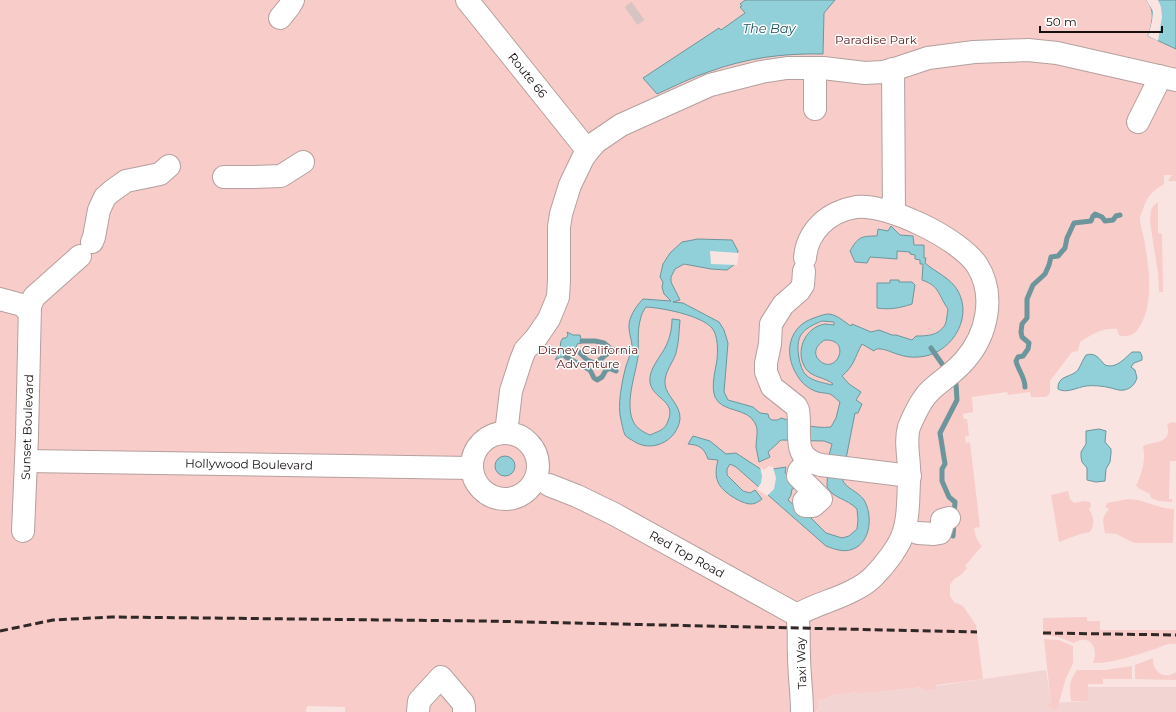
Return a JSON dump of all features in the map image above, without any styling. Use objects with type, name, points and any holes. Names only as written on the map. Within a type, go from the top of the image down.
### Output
[{"type":"street","points":[[280,18],[293,0]]},
{"type":"street","name":"Route 66","points":[[467,0],[588,151]]},
{"type":"street","points":[[506,433],[512,391],[525,350],[536,338],[549,319],[558,297],[560,280],[559,241],[561,214],[573,177],[583,158],[596,142],[621,125],[710,86],[760,72],[787,68],[815,68],[865,73],[883,72],[928,58],[946,55],[974,52],[1028,50],[1071,56],[1167,78]]},
{"type":"street","points":[[814,109],[815,68]]},
{"type":"street","points":[[893,69],[894,213]]},
{"type":"street","points":[[1138,122],[1157,84],[1167,78]]},
{"type":"street","points":[[224,176],[281,176],[303,162]]},
{"type":"street","points":[[29,317],[30,306],[34,297],[86,249],[94,237],[98,210],[105,198],[126,181],[160,174],[169,166]]},
{"type":"street","points":[[797,615],[819,604],[854,590],[872,578],[892,554],[904,532],[907,512],[910,476],[907,439],[909,428],[928,393],[966,360],[981,334],[987,309],[988,300],[977,265],[962,250],[935,232],[894,213],[871,207],[857,207],[827,218],[810,238],[804,265],[803,285],[799,291],[783,305],[771,324],[766,372],[772,387],[796,406],[799,418],[801,452],[808,461],[821,465],[848,469],[910,476]]},
{"type":"street","points":[[0,300],[22,305],[29,317]]},
{"type":"street","name":"Sunset Boulevard","points":[[23,531],[27,436],[29,317]]},
{"type":"street","points":[[506,433],[516,435],[530,444],[535,451],[538,461],[538,468],[537,479],[532,487],[516,498],[503,500],[487,494],[478,487],[471,468],[474,452],[481,442],[494,435],[506,433]]},
{"type":"street","name":"Hollywood Boulevard","points":[[26,461],[471,468]]},
{"type":"street","points":[[804,501],[805,506],[813,506],[821,499],[798,476],[798,471],[808,461]]},
{"type":"street","name":"Red Top Road","points":[[549,485],[575,495],[614,514],[797,615]]},
{"type":"street","points":[[918,533],[940,533],[942,520],[958,516]]},
{"type":"street","name":"Taxi Way","points":[[797,615],[802,712]]},
{"type":"street","points":[[418,712],[419,701],[441,677],[463,704],[464,712]]},
{"type":"shaded area","points":[[1046,670],[1051,703],[1088,701],[1087,687],[1176,687],[1176,712],[817,712],[819,707],[818,700],[828,698],[828,696],[857,692],[858,694],[923,687],[936,689],[936,686]]},
{"type":"green space","name":"Disney California Adventure","points":[[0,0],[1176,0],[1176,181],[1168,181],[1172,175],[1164,175],[1164,184],[1149,197],[1140,216],[1140,223],[1148,261],[1149,297],[1147,309],[1138,329],[1130,335],[1124,336],[1119,335],[1117,329],[1107,329],[1097,332],[1080,342],[1078,351],[1072,352],[1050,381],[1050,393],[1046,397],[1031,397],[1030,392],[1008,395],[1007,392],[972,397],[973,412],[963,414],[964,419],[967,419],[969,436],[965,436],[966,443],[970,442],[980,527],[974,528],[976,538],[982,546],[965,566],[967,568],[962,574],[954,579],[950,585],[950,596],[954,602],[963,606],[976,625],[983,679],[936,685],[936,689],[923,690],[923,687],[858,694],[857,692],[828,696],[828,698],[818,700],[819,707],[816,712],[345,712],[345,707],[307,706],[306,712],[0,712]]},
{"type":"green space","points":[[1158,202],[1158,233],[1162,234],[1163,292],[1159,292],[1158,273],[1150,222],[1151,210]]},
{"type":"green space","points":[[1173,422],[1176,423],[1176,461],[1170,461],[1169,499],[1172,499],[1172,502],[1159,501],[1151,498],[1150,494],[1136,486],[1143,467],[1143,446],[1161,441],[1165,438],[1168,430],[1167,424]]},
{"type":"green space","points":[[1068,491],[1070,499],[1074,503],[1083,501],[1090,502],[1091,506],[1089,509],[1093,518],[1092,529],[1090,532],[1059,542],[1051,495]]},
{"type":"green space","points":[[1134,499],[1168,509],[1174,509],[1173,543],[1134,543],[1116,534],[1105,533],[1103,520],[1109,509],[1105,507],[1107,503]]},
{"type":"green space","points":[[1087,617],[1087,621],[1100,621],[1100,630],[1176,630],[1176,644],[1167,644],[1140,654],[1117,660],[1093,663],[1095,657],[1094,647],[1088,641],[1079,640],[1074,643],[1058,637],[1043,635],[1043,618]]},
{"type":"green space","points":[[1044,639],[1059,640],[1073,646],[1073,662],[1066,678],[1057,709],[1055,710],[1046,704],[1051,703]]},
{"type":"green space","points":[[1153,658],[1154,667],[1157,671],[1163,675],[1172,675],[1176,672],[1176,680],[1135,679],[1135,665]]},
{"type":"green space","points":[[1132,666],[1132,679],[1103,679],[1103,684],[1088,684],[1088,701],[1071,701],[1071,682],[1077,670],[1105,670]]},
{"type":"water","name":"The Bay","points":[[745,0],[835,0],[824,13],[823,54],[794,54],[766,57],[725,66],[697,76],[657,94],[643,78],[719,28],[721,30],[745,13],[740,7],[742,6],[740,4]]},
{"type":"water","points":[[1146,0],[1176,0],[1176,49],[1148,36],[1152,22],[1152,13]]},
{"type":"water","points":[[891,226],[900,235],[913,236],[914,245],[924,245],[924,258],[926,258],[925,263],[955,286],[962,302],[963,313],[961,324],[956,334],[940,350],[929,355],[910,357],[882,349],[876,349],[874,351],[862,344],[852,365],[842,376],[849,384],[861,392],[856,400],[862,404],[858,413],[855,413],[842,479],[846,485],[859,494],[864,500],[869,513],[869,528],[864,540],[859,546],[846,551],[826,546],[736,467],[730,464],[727,469],[727,475],[743,491],[750,493],[755,490],[762,499],[754,504],[742,502],[727,493],[720,486],[716,477],[718,460],[708,459],[705,452],[701,448],[696,445],[688,444],[693,436],[710,441],[726,454],[736,453],[765,472],[786,467],[785,473],[790,475],[796,488],[792,489],[788,500],[811,518],[826,533],[842,538],[849,536],[857,529],[857,509],[853,505],[833,494],[827,487],[828,459],[832,444],[824,441],[781,440],[768,452],[770,457],[759,462],[756,447],[757,432],[755,423],[746,414],[723,406],[715,397],[713,384],[717,356],[716,339],[712,328],[699,319],[662,309],[646,307],[644,310],[639,325],[638,357],[630,398],[633,421],[640,430],[650,435],[659,431],[667,424],[670,414],[669,408],[652,388],[650,377],[653,368],[664,350],[670,336],[672,319],[680,320],[678,341],[675,357],[667,372],[665,384],[668,393],[678,409],[680,419],[674,434],[662,443],[654,446],[639,444],[626,436],[623,430],[620,414],[620,401],[624,372],[632,346],[629,328],[631,316],[643,299],[671,301],[664,294],[662,287],[663,282],[660,277],[663,264],[670,253],[682,242],[698,239],[732,240],[738,251],[735,264],[727,270],[711,269],[684,264],[675,269],[671,277],[671,282],[680,300],[673,302],[683,303],[719,322],[724,330],[728,343],[724,392],[728,400],[753,407],[760,413],[768,414],[769,418],[772,420],[778,420],[781,418],[800,424],[831,427],[836,418],[840,402],[830,394],[812,390],[806,386],[799,378],[790,358],[791,341],[799,327],[814,318],[829,314],[838,317],[851,326],[852,324],[871,332],[879,330],[912,340],[916,336],[936,333],[942,329],[946,323],[948,309],[936,288],[928,282],[922,280],[923,264],[920,264],[920,260],[915,259],[915,255],[910,254],[910,252],[897,251],[897,259],[870,257],[867,263],[855,262],[850,251],[860,238],[877,236],[878,229],[888,231]],"holes":[[[822,321],[834,322],[834,325],[825,324],[812,330],[804,341],[801,348],[801,355],[806,369],[809,372],[830,382],[833,384],[832,385],[811,379],[802,369],[799,358],[798,344],[802,334],[809,327]],[[825,340],[833,341],[838,345],[840,350],[836,361],[831,364],[825,364],[819,360],[816,354],[816,349]]]},
{"type":"water","points":[[890,280],[912,282],[915,285],[912,304],[903,307],[886,309],[877,308],[877,283],[890,283]]},
{"type":"water","points":[[567,332],[573,335],[580,335],[582,343],[577,344],[576,348],[580,351],[577,352],[567,350],[566,357],[561,357],[555,360],[558,355],[555,350],[560,348],[561,341],[568,335]]},
{"type":"water","points":[[1132,352],[1140,352],[1142,360],[1134,363],[1131,367],[1135,370],[1137,378],[1129,389],[1121,390],[1092,386],[1068,391],[1058,389],[1058,384],[1060,381],[1078,370],[1086,355],[1095,355],[1105,365],[1113,366],[1120,363]]},
{"type":"water","points":[[1099,429],[1106,431],[1105,442],[1111,449],[1111,453],[1110,462],[1106,469],[1105,481],[1096,482],[1087,480],[1087,468],[1082,462],[1081,452],[1086,444],[1086,431]]},
{"type":"water","points":[[505,456],[512,459],[515,466],[512,473],[505,476],[498,473],[495,466],[498,459]]},
{"type":"pier","points":[[1146,0],[1158,0],[1161,7],[1162,17],[1158,41],[1148,36],[1153,11]]},
{"type":"pier","points":[[710,251],[739,253],[737,265],[711,264]]},
{"type":"pier","points":[[769,466],[773,467],[776,478],[774,489],[767,496],[757,489],[761,483],[762,476],[760,467],[764,470]]},
{"type":"waterway","points":[[1095,214],[1102,217],[1105,221],[1113,220],[1116,216],[1120,215]]},
{"type":"waterway","points":[[1025,387],[1024,380],[1016,361],[1018,357],[1023,356],[1028,349],[1029,343],[1022,337],[1021,332],[1022,324],[1027,318],[1027,299],[1033,285],[1045,274],[1051,257],[1058,256],[1065,248],[1067,238],[1074,223],[1091,221],[1093,216],[1097,215]]},
{"type":"waterway","points":[[582,341],[604,343],[611,349],[626,351]]},
{"type":"waterway","points":[[931,348],[947,371]]},
{"type":"waterway","points":[[596,363],[611,349]]},
{"type":"waterway","points":[[579,352],[587,360],[616,371]]},
{"type":"waterway","points":[[566,357],[590,370],[594,378],[597,380],[602,377],[606,370],[611,368]]},
{"type":"waterway","points":[[953,379],[956,384],[957,400],[940,433],[945,464],[942,469],[942,481],[949,497],[955,502],[954,514]]},
{"type":"waterway","points":[[953,536],[954,522]]},
{"type":"tunnel","points":[[631,16],[638,11]]},
{"type":"railway","points":[[0,631],[53,620],[112,617],[483,621],[977,632]]},
{"type":"railway","points":[[1043,633],[1176,635]]},
{"type":"park label","name":"Paradise Park","points":[[876,39]]}]
